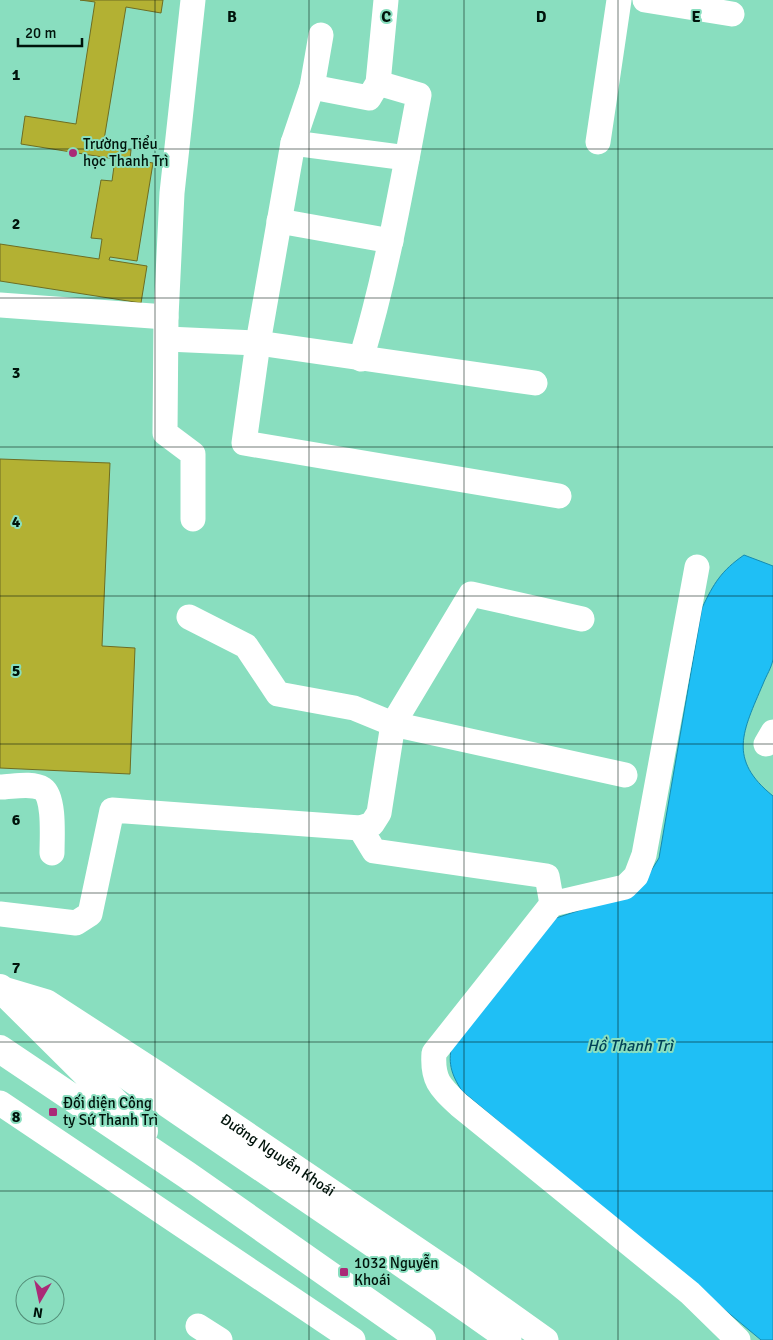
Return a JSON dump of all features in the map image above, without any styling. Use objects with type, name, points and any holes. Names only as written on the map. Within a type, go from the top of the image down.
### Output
[{"type":"main road","points":[[0,988],[187,1175]]},
{"type":"main road","points":[[0,1049],[187,1175],[422,1340]]},
{"type":"street","points":[[193,519],[192,454],[164,433],[172,193],[194,0]]},
{"type":"street","points":[[312,87],[368,98],[378,83],[386,0]]},
{"type":"street","points":[[598,142],[619,0]]},
{"type":"street","points":[[645,0],[698,4],[732,14]]},
{"type":"street","points":[[321,35],[312,87],[293,143],[258,343],[244,443],[559,496]]},
{"type":"street","points":[[361,359],[375,312],[391,241],[419,95],[378,83]]},
{"type":"street","points":[[293,143],[407,158]]},
{"type":"street","points":[[280,221],[391,241]]},
{"type":"street","points":[[0,305],[535,383]]},
{"type":"street","points":[[697,567],[644,855],[636,876],[625,887],[552,904],[434,1053],[432,1070],[440,1086],[458,1105],[690,1293],[738,1340]]},
{"type":"street","points":[[0,914],[76,924],[90,914],[112,810],[360,828],[372,824],[380,813],[393,724],[471,594],[582,619]]},
{"type":"street","points":[[189,617],[246,646],[278,694],[354,708],[393,724],[625,775]]},
{"type":"street","points":[[0,787],[34,786],[47,793],[51,801],[52,853]]},
{"type":"street","points":[[360,828],[374,851],[547,876],[552,904]]},
{"type":"street","name":"Đường Nguyễn Khoái","points":[[0,988],[148,1093],[509,1340]]},
{"type":"street","name":"Đường Nguyễn Khoái","points":[[0,988],[46,1002],[54,1007],[207,1107],[452,1273],[546,1340]]},
{"type":"street","points":[[0,1103],[353,1340]]},
{"type":"street","points":[[198,1326],[220,1340]]},
{"type":"water","name":"Hồ Thanh Trì","points":[[744,555],[773,566],[773,659],[745,730],[743,744],[744,757],[749,770],[773,796],[773,1340],[761,1340],[462,1091],[455,1079],[450,1062],[453,1041],[553,919],[611,900],[641,887],[659,858],[702,608],[719,578]]},
{"type":"building","points":[[80,0],[163,0],[161,13],[126,7],[103,146],[131,150],[130,159],[153,163],[137,261],[110,257],[109,260],[147,266],[141,303],[0,281],[0,244],[99,259],[102,239],[91,238],[101,180],[112,181],[115,159],[21,144],[25,116],[76,124],[95,2]]},
{"type":"building","points":[[0,459],[110,463],[102,646],[135,648],[130,774],[0,768]]},
{"type":"place","name":"Trường Tiểu học Thanh Trì","points":[[73,153]]},
{"type":"place","name":"Đối diện Công ty Sứ Thanh Trì","points":[[53,1112]]},
{"type":"place","name":"1032 Nguyễn Khoái","points":[[344,1272]]}]
